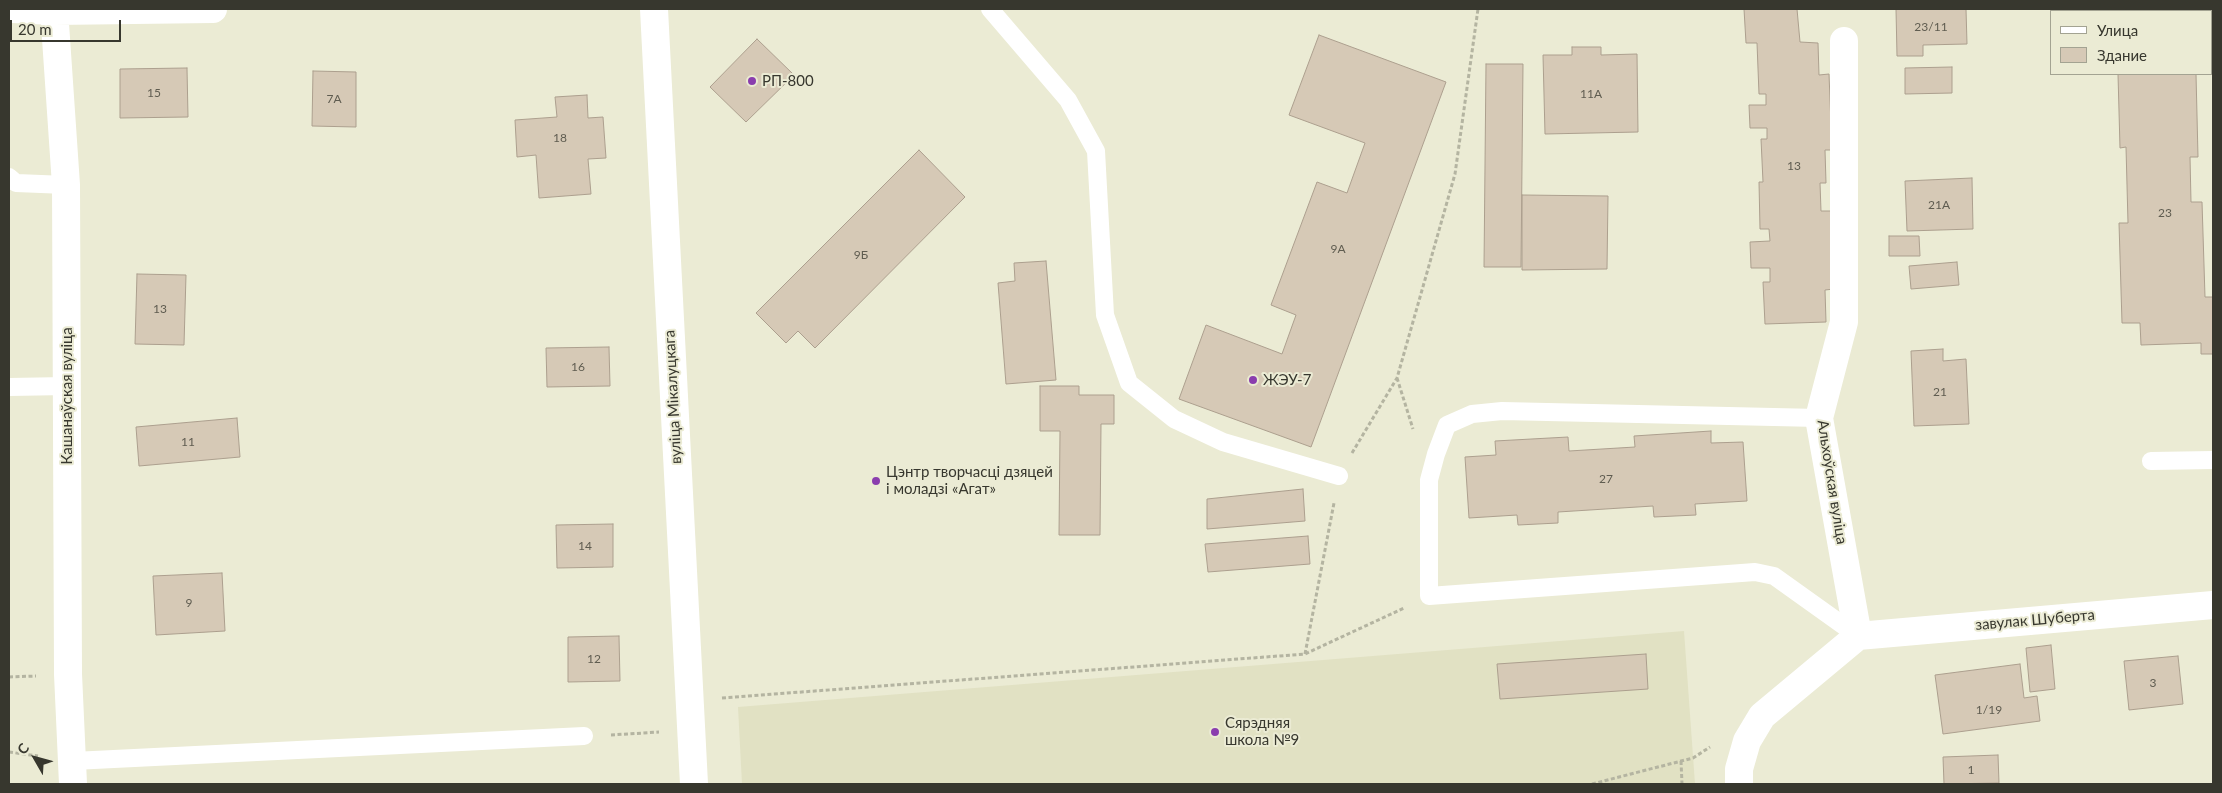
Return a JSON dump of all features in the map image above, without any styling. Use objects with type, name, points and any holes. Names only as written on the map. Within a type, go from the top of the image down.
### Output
[{"type":"street","points":[[13,9],[212,9]]},
{"type":"street","name":"вуліца Мікалуцкага","points":[[654,9],[689,730],[694,784]]},
{"type":"street","name":"Кашанаўская вуліца","points":[[54,10],[66,185],[68,674],[73,773]]},
{"type":"street","name":"Альхоўская вуліца","points":[[1844,41],[1844,322],[1819,418],[1858,636]]},
{"type":"street","name":"завулак Шуберта","points":[[1858,636],[2213,605]]},
{"type":"street","points":[[1739,784],[1739,769],[1747,741],[1762,716],[1858,636]]},
{"type":"lane","points":[[990,9],[1068,100],[1096,151],[1105,315],[1129,383],[1174,419],[1223,442],[1339,476]]},
{"type":"lane","points":[[9,177],[16,183],[66,185]]},
{"type":"lane","points":[[9,387],[67,386]]},
{"type":"lane","points":[[1819,418],[1502,411],[1472,414],[1447,425],[1429,480],[1430,596],[1755,572],[1774,576],[1858,636]]},
{"type":"lane","points":[[2151,461],[2213,460]]},
{"type":"lane","points":[[73,773],[584,736]]},
{"type":"path","points":[[1305,654],[1339,476],[1397,378],[1455,174],[1478,9]]},
{"type":"path","points":[[584,736],[689,730],[723,697],[1305,654],[1430,596]]},
{"type":"path","points":[[1592,784],[1693,758],[1716,744]]},
{"type":"path","points":[[1681,761],[1682,784]]},
{"type":"shaded area","name":"Сярэдняя школа №9","points":[[1684,631],[1695,784],[742,784],[738,707]]},
{"type":"building","points":[[1744,9],[1797,9],[1800,42],[1818,43],[1819,75],[1829,74],[1832,150],[1825,150],[1826,183],[1820,183],[1821,211],[1832,211],[1834,289],[1825,290],[1826,322],[1765,324],[1763,282],[1770,282],[1770,268],[1751,268],[1750,242],[1770,241],[1769,229],[1760,229],[1759,182],[1763,182],[1761,139],[1767,139],[1767,128],[1750,128],[1749,105],[1766,105],[1766,94],[1759,94],[1757,43],[1746,43]]},
{"type":"building","points":[[1896,9],[1966,9],[1967,44],[1923,45],[1923,56],[1897,56]]},
{"type":"building","points":[[1319,35],[1446,82],[1311,447],[1179,399],[1206,325],[1282,354],[1296,315],[1271,305],[1317,182],[1347,193],[1365,143],[1289,115]]},
{"type":"building","name":"РП-800","points":[[757,39],[794,75],[746,122],[710,87]]},
{"type":"building","points":[[1572,47],[1601,47],[1601,55],[1637,54],[1638,132],[1545,134],[1543,55],[1572,55]]},
{"type":"building","points":[[1486,64],[1523,64],[1521,267],[1484,267]]},
{"type":"building","points":[[1952,67],[1952,93],[1905,94],[1905,68]]},
{"type":"building","points":[[187,68],[188,117],[120,118],[120,69]]},
{"type":"building","points":[[313,71],[356,72],[356,127],[312,126]]},
{"type":"building","points":[[2118,75],[2196,75],[2198,157],[2190,157],[2191,202],[2202,202],[2205,297],[2213,297],[2213,354],[2201,354],[2201,343],[2141,345],[2140,323],[2122,323],[2119,223],[2128,223],[2126,147],[2120,148]]},
{"type":"building","points":[[587,95],[588,118],[603,117],[606,158],[588,159],[591,194],[539,198],[536,155],[517,157],[515,120],[557,117],[555,97]]},
{"type":"building","points":[[919,150],[965,197],[815,348],[798,331],[786,343],[756,313]]},
{"type":"building","points":[[1972,178],[1973,229],[1907,231],[1905,181]]},
{"type":"building","points":[[1522,195],[1608,196],[1607,269],[1522,270]]},
{"type":"building","points":[[1889,236],[1919,236],[1920,256],[1889,256]]},
{"type":"building","points":[[1046,261],[1056,380],[1006,384],[998,283],[1015,281],[1014,263]]},
{"type":"building","points":[[1957,262],[1959,285],[1911,289],[1909,266]]},
{"type":"building","points":[[137,274],[186,275],[184,345],[135,344]]},
{"type":"building","points":[[609,347],[610,386],[547,387],[546,348]]},
{"type":"building","points":[[1943,349],[1943,361],[1966,359],[1969,424],[1914,426],[1911,351]]},
{"type":"building","points":[[1040,386],[1079,386],[1079,395],[1114,395],[1114,424],[1101,424],[1100,535],[1059,535],[1060,431],[1040,431]]},
{"type":"building","points":[[237,418],[240,457],[139,466],[136,427]]},
{"type":"building","points":[[1711,431],[1711,443],[1743,442],[1747,501],[1695,504],[1696,515],[1654,517],[1653,506],[1558,512],[1558,523],[1518,525],[1517,515],[1469,518],[1465,457],[1496,455],[1495,441],[1568,437],[1569,451],[1635,447],[1634,436]]},
{"type":"building","points":[[1303,489],[1305,521],[1207,529],[1207,499]]},
{"type":"building","points":[[613,524],[613,567],[557,568],[556,525]]},
{"type":"building","points":[[1308,536],[1310,564],[1208,572],[1205,544]]},
{"type":"building","points":[[222,573],[225,631],[156,635],[153,576]]},
{"type":"building","points":[[619,636],[620,681],[568,682],[568,637]]},
{"type":"building","points":[[2051,645],[2055,689],[2030,692],[2026,648]]},
{"type":"building","points":[[1646,654],[1648,689],[1500,699],[1497,664]]},
{"type":"building","points":[[2178,656],[2183,704],[2129,710],[2124,661]]},
{"type":"building","points":[[2020,664],[2024,698],[2037,696],[2040,721],[1943,734],[1935,675]]},
{"type":"building","points":[[1998,755],[1999,783],[1944,784],[1943,757]]},
{"type":"place","name":"РП-800","points":[[752,81]]},
{"type":"place","name":"ЖЭУ-7","points":[[1253,380]]},
{"type":"place","name":"Цэнтр творчасці дзяцей і моладзі «Агат»","points":[[876,481]]},
{"type":"place","name":"Сярэдняя школа №9","points":[[1215,732]]}]
